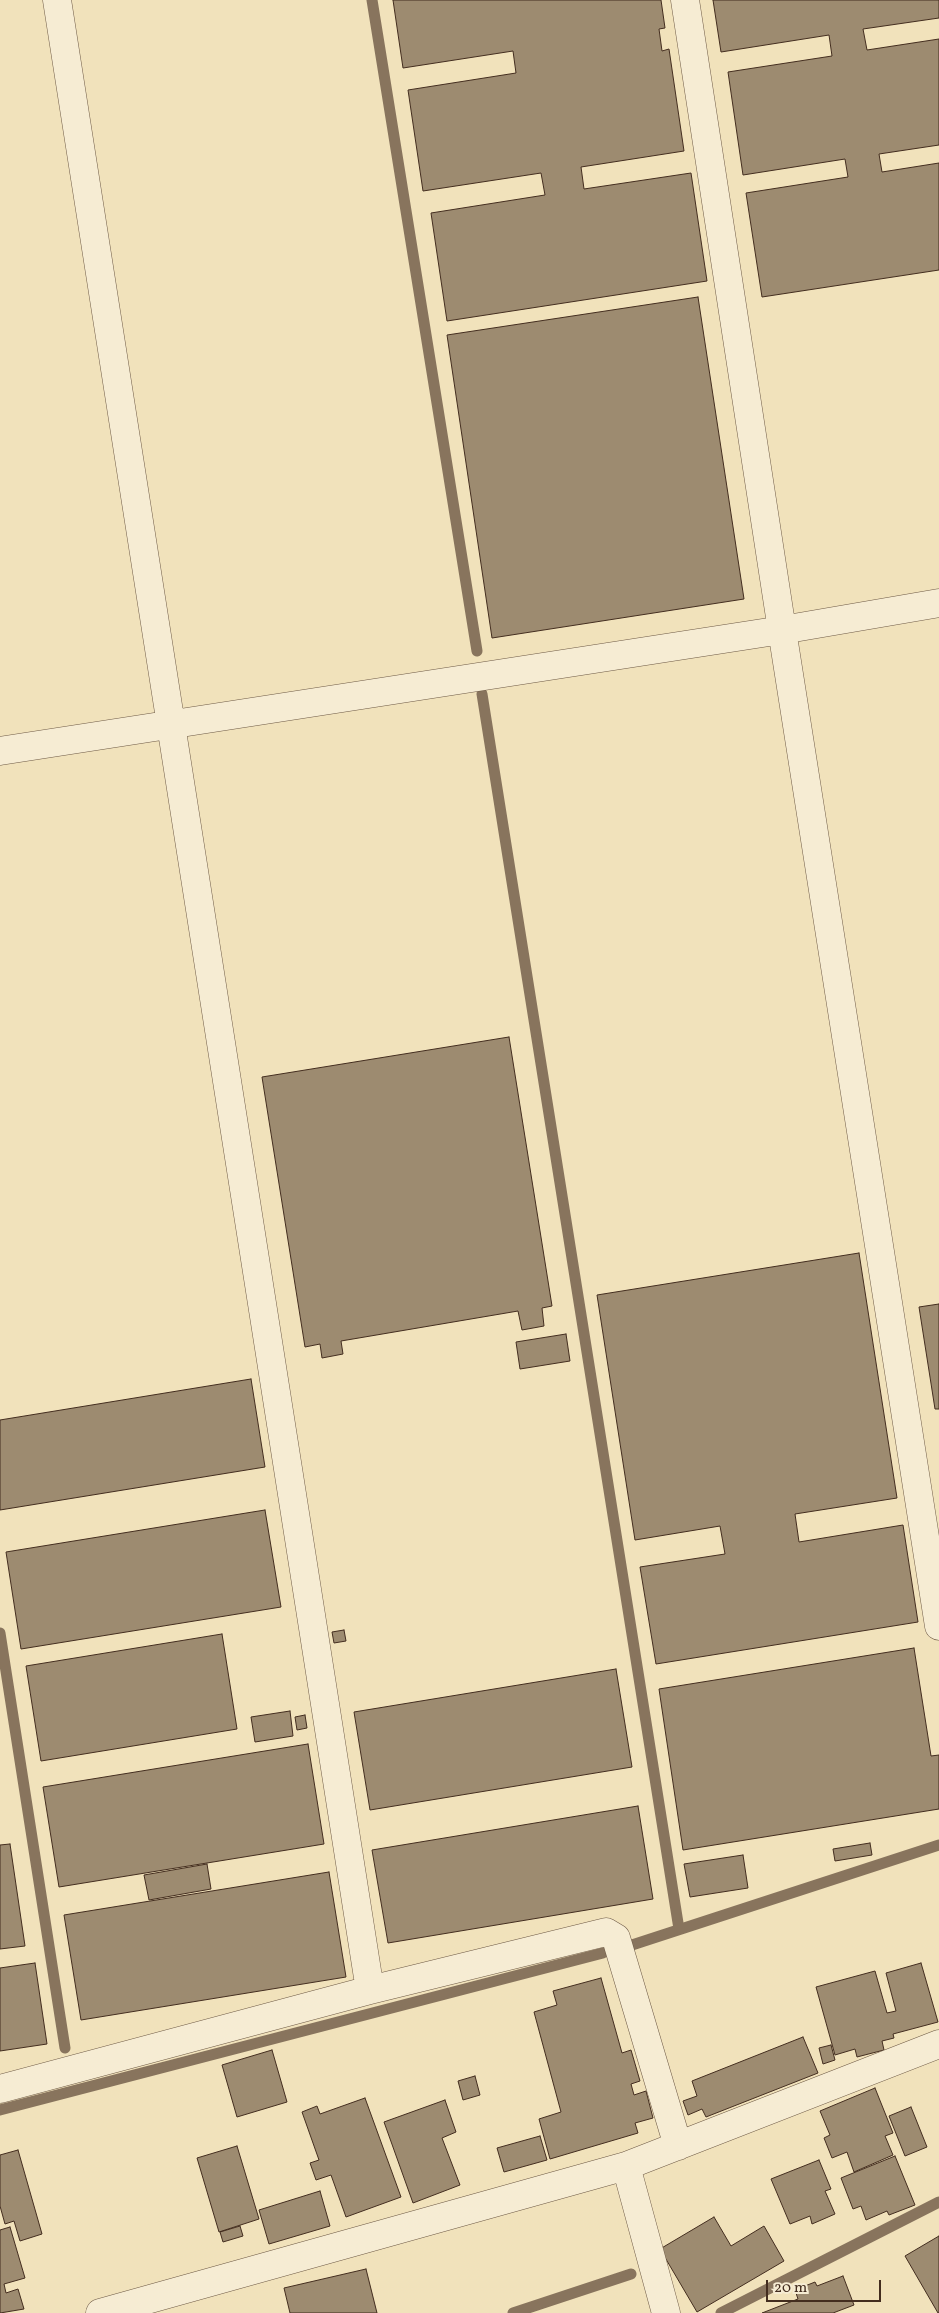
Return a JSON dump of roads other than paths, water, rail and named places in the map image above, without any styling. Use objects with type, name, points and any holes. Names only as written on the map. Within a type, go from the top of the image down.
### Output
[{"type":"street","points":[[57,0],[370,1990]]},
{"type":"street","points":[[686,0],[782,630],[939,1626]]},
{"type":"street","points":[[0,751],[782,630],[939,603]]},
{"type":"street","points":[[0,2089],[370,1990],[606,1932],[616,1938],[678,2146]]},
{"type":"street","points":[[100,2313],[626,2166],[939,2044]]},
{"type":"street","points":[[626,2166],[666,2313]]},
{"type":"waterway","points":[[372,0],[477,651]]},
{"type":"waterway","points":[[482,694],[679,1929]]},
{"type":"waterway","points":[[0,1633],[65,2048]]},
{"type":"waterway","points":[[632,1945],[939,1845]]},
{"type":"waterway","points":[[0,2110],[603,1953]]},
{"type":"waterway","points":[[721,2313],[939,2202]]},
{"type":"waterway","points":[[513,2313],[631,2274]]}]
